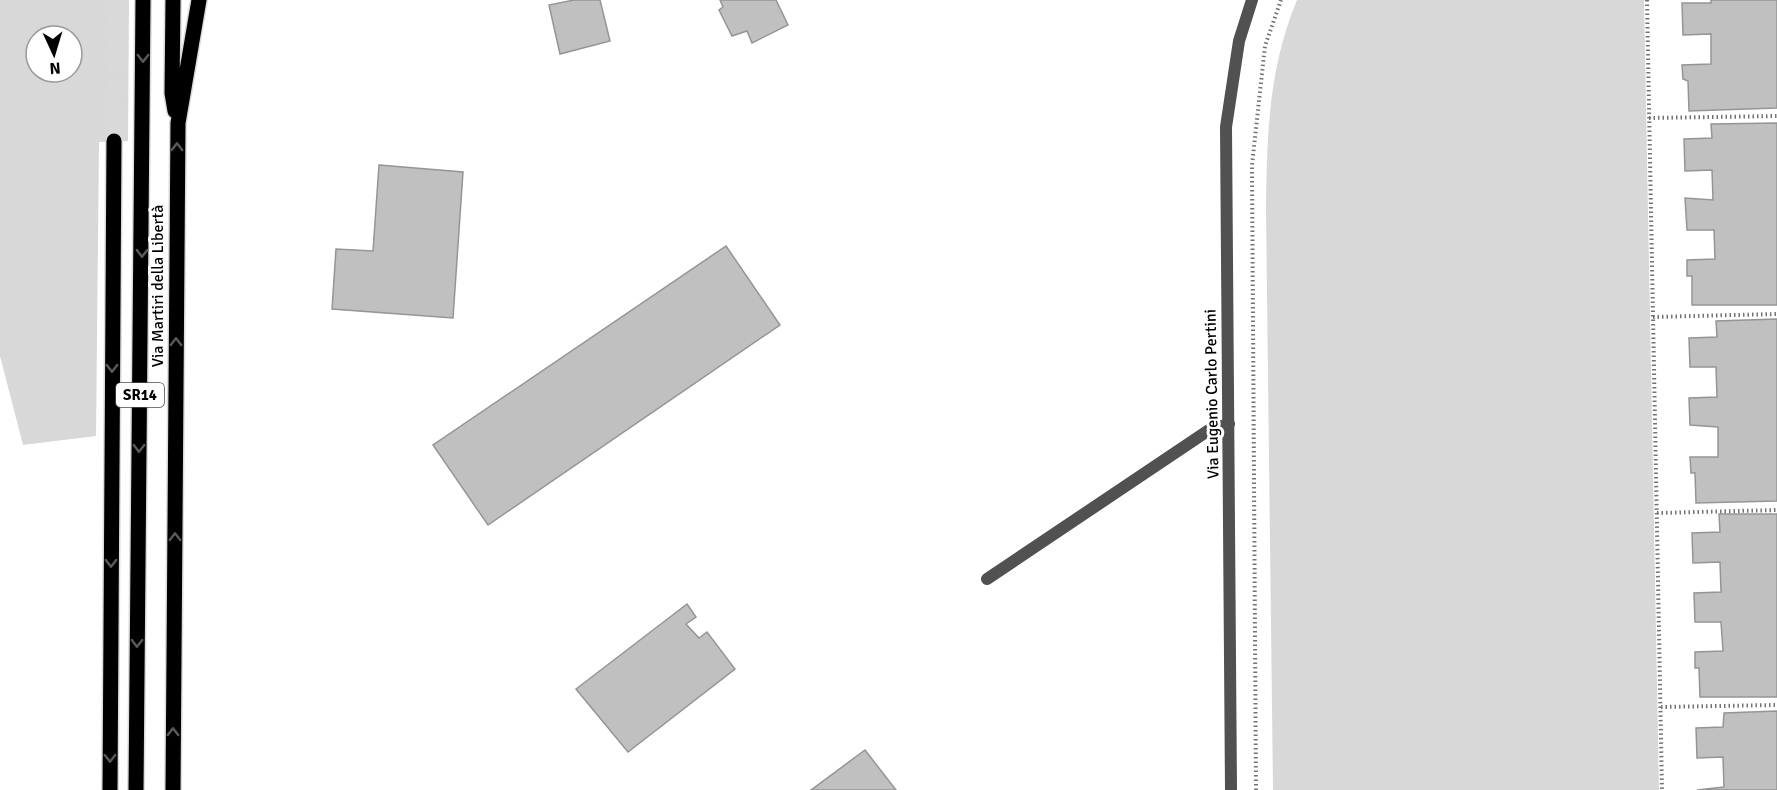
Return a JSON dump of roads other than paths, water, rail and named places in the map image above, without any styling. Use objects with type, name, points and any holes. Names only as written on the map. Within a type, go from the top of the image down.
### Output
[{"type":"main road","name":"Via Martiri della Libertà","points":[[136,790],[143,0]]},
{"type":"main road","name":"SR14","points":[[173,0],[172,93],[178,123]]},
{"type":"main road","name":"Via Martiri della Libertà","points":[[173,790],[178,123],[199,0]]},
{"type":"main road","name":"SR14","points":[[110,790],[114,141]]},
{"type":"street","name":"Via Eugenio Carlo Pertini","points":[[1231,790],[1226,127],[1239,41],[1252,0]]},
{"type":"street","points":[[987,579],[1209,430],[1229,424]]},
{"type":"tunnel","points":[[114,141],[116,0]]}]
